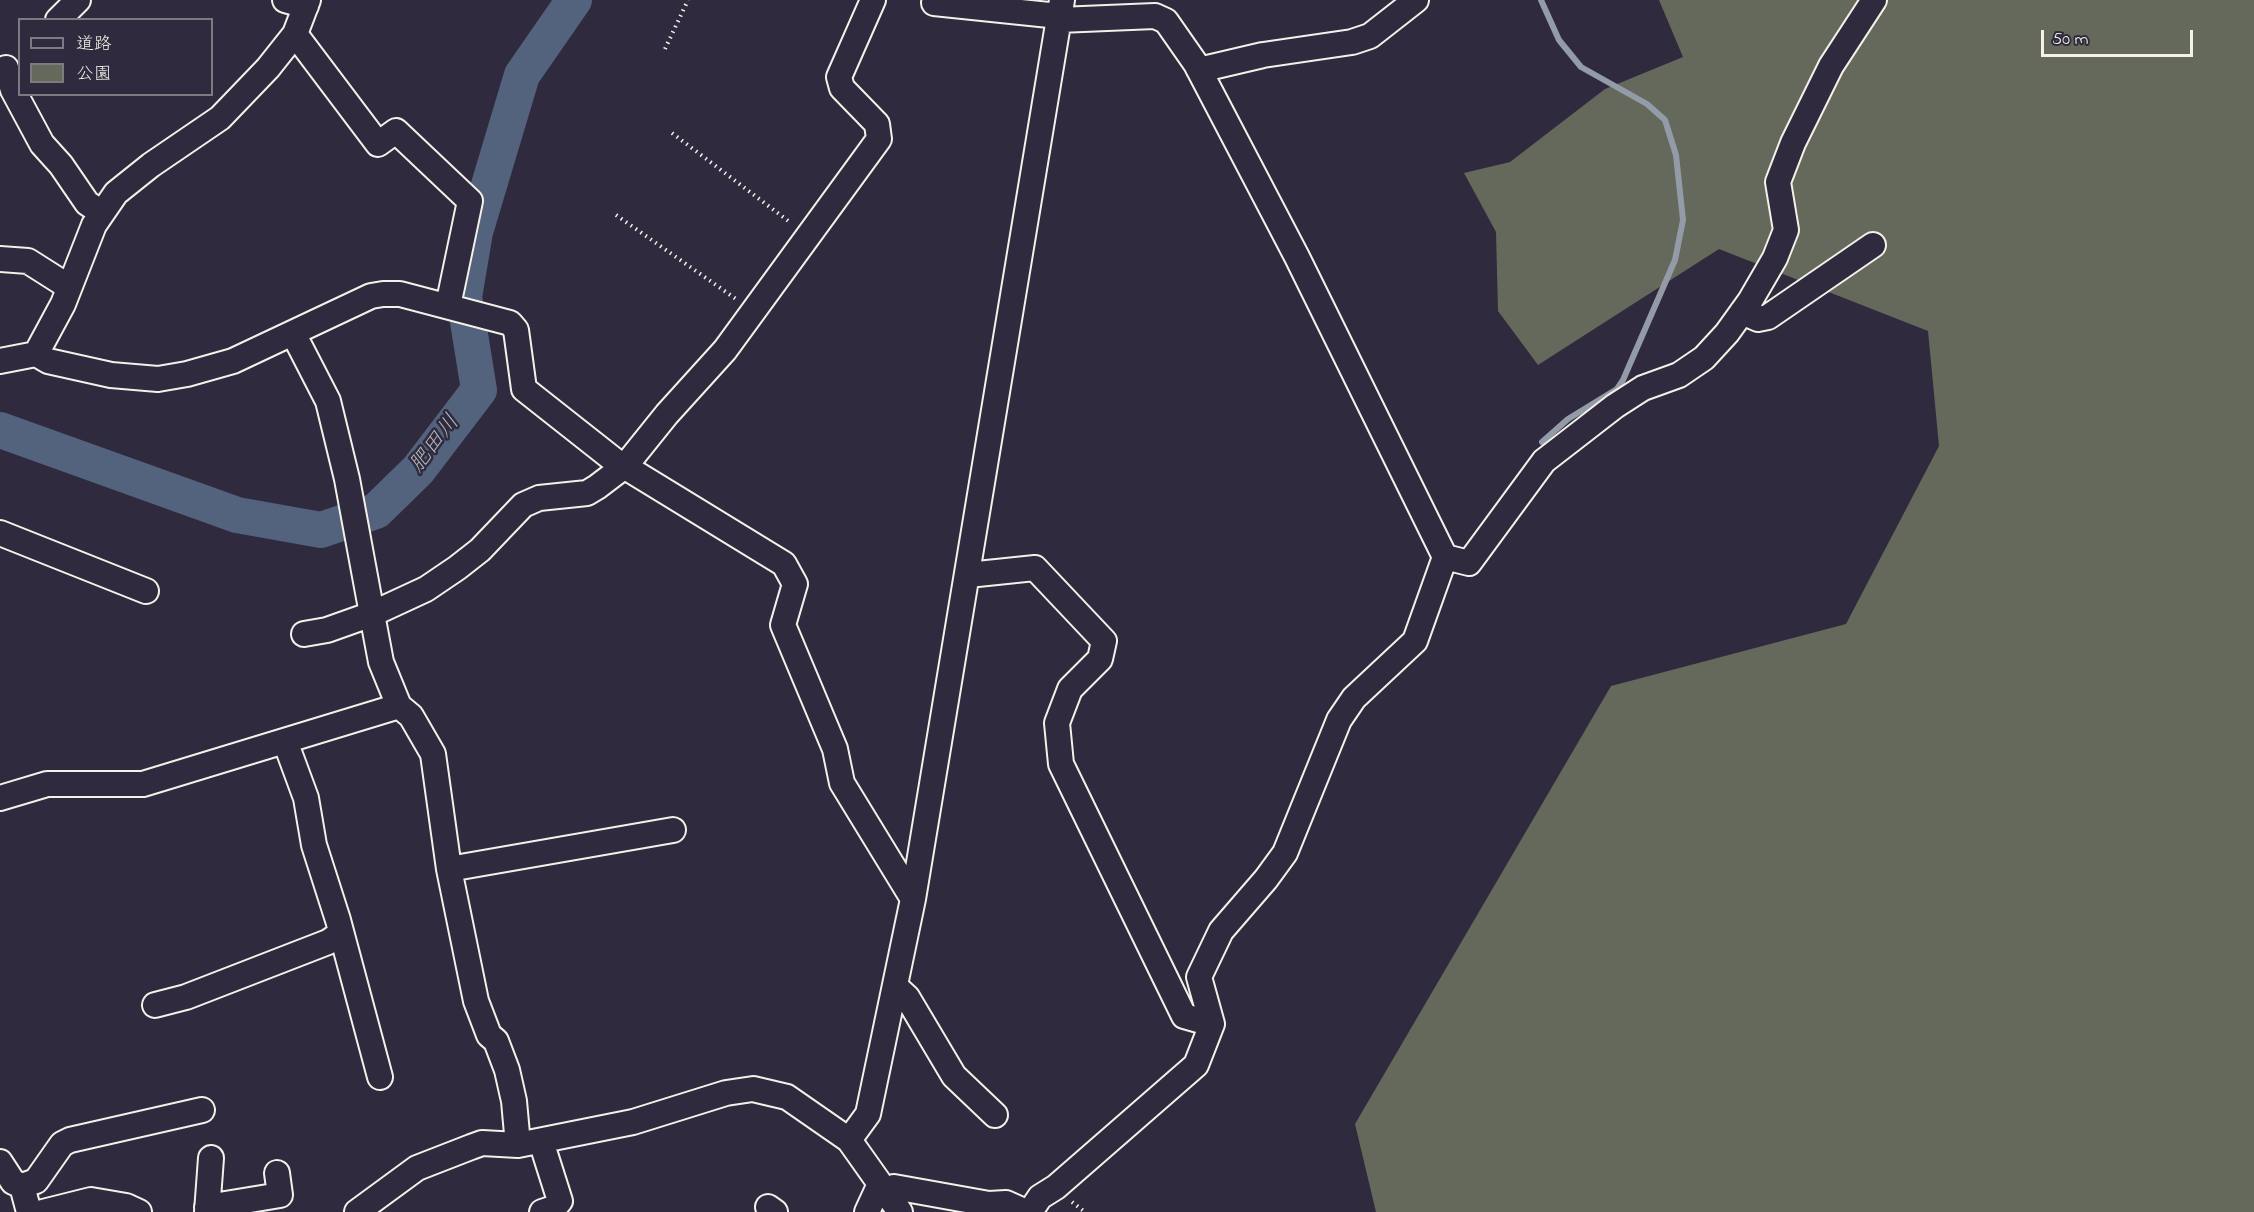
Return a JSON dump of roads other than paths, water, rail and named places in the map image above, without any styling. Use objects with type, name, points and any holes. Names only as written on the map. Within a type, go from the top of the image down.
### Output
[{"type":"street","points":[[60,18],[78,0]]},
{"type":"street","points":[[304,634],[327,630],[372,614],[426,589],[480,550],[523,504],[539,498],[587,493],[626,465],[667,414],[725,350],[879,139],[877,124],[842,88],[839,78],[873,0]]},
{"type":"street","points":[[1196,64],[1199,70],[1263,55],[1352,42],[1370,36],[1416,0]]},
{"type":"street","points":[[1445,557],[1469,563],[1544,461],[1615,406],[1643,388],[1679,375],[1704,358],[1745,308],[1775,258],[1786,230],[1778,182],[1793,143],[1831,66],[1874,0]]},
{"type":"street","points":[[36,354],[63,304],[94,225],[116,193],[220,118],[268,68],[295,34],[300,2]]},
{"type":"street","points":[[867,1212],[882,1189],[894,1187],[989,1204],[1006,1203],[1028,1212],[1040,1197],[1056,1187],[1196,1065],[1212,1024],[1199,977],[1221,931],[1286,853],[1339,720],[1354,698],[1414,641],[1445,557],[1302,267],[1196,64],[1166,21],[1155,16],[934,3]]},
{"type":"street","points":[[849,1140],[868,1114],[913,899],[1060,12]]},
{"type":"street","points":[[295,34],[378,144],[396,131],[471,201],[449,306]]},
{"type":"street","points":[[9,62],[13,90],[42,144],[62,165],[87,203],[102,213]]},
{"type":"street","points":[[1745,308],[1758,319],[1768,317],[1869,239]]},
{"type":"street","points":[[0,259],[28,261],[69,287]]},
{"type":"street","points":[[0,361],[36,354],[48,361],[111,375],[158,378],[212,368],[371,296],[384,294],[400,294],[510,323],[516,330],[524,388],[614,460],[626,465],[784,564],[795,584],[783,625],[835,749],[842,783],[913,899]]},
{"type":"street","points":[[293,333],[328,401],[347,479],[381,662],[399,706],[411,716],[433,754],[449,869],[476,1001],[489,1035],[496,1041],[507,1070],[514,1101],[529,1143],[560,1201],[554,1208],[542,1212]]},
{"type":"street","points":[[0,533],[146,591]]},
{"type":"street","points":[[968,575],[1035,568],[1104,642],[1100,659],[1070,689],[1057,723],[1061,764],[1184,1016],[1212,1024]]},
{"type":"street","points":[[0,798],[47,784],[143,784],[399,706]]},
{"type":"street","points":[[285,741],[306,798],[314,845],[341,933],[380,1077]]},
{"type":"street","points":[[449,869],[673,830]]},
{"type":"street","points":[[155,1005],[186,997],[328,942],[341,933]]},
{"type":"street","points":[[895,986],[907,997],[954,1076],[995,1114]]},
{"type":"street","points":[[357,1212],[430,1161],[482,1143],[529,1143],[633,1122],[726,1093],[753,1089],[787,1097],[849,1140],[900,1212]]},
{"type":"street","points":[[0,1162],[13,1182],[22,1186],[36,1181],[62,1144],[70,1140],[202,1110]]},
{"type":"street","points":[[212,1158],[207,1209],[280,1194],[277,1173]]},
{"type":"street","points":[[22,1186],[29,1212]]},
{"type":"street","points":[[43,1212],[91,1200],[126,1206],[139,1212]]},
{"type":"waterway","name":"肥田川","points":[[0,430],[237,515],[321,530],[376,511],[418,470],[479,390],[464,297],[475,232],[522,75],[574,0]]},
{"type":"waterway","points":[[1541,0],[1559,40],[1581,67],[1647,104],[1665,120],[1676,155],[1683,220],[1675,260],[1623,380],[1617,389],[1568,419],[1542,442]]}]
